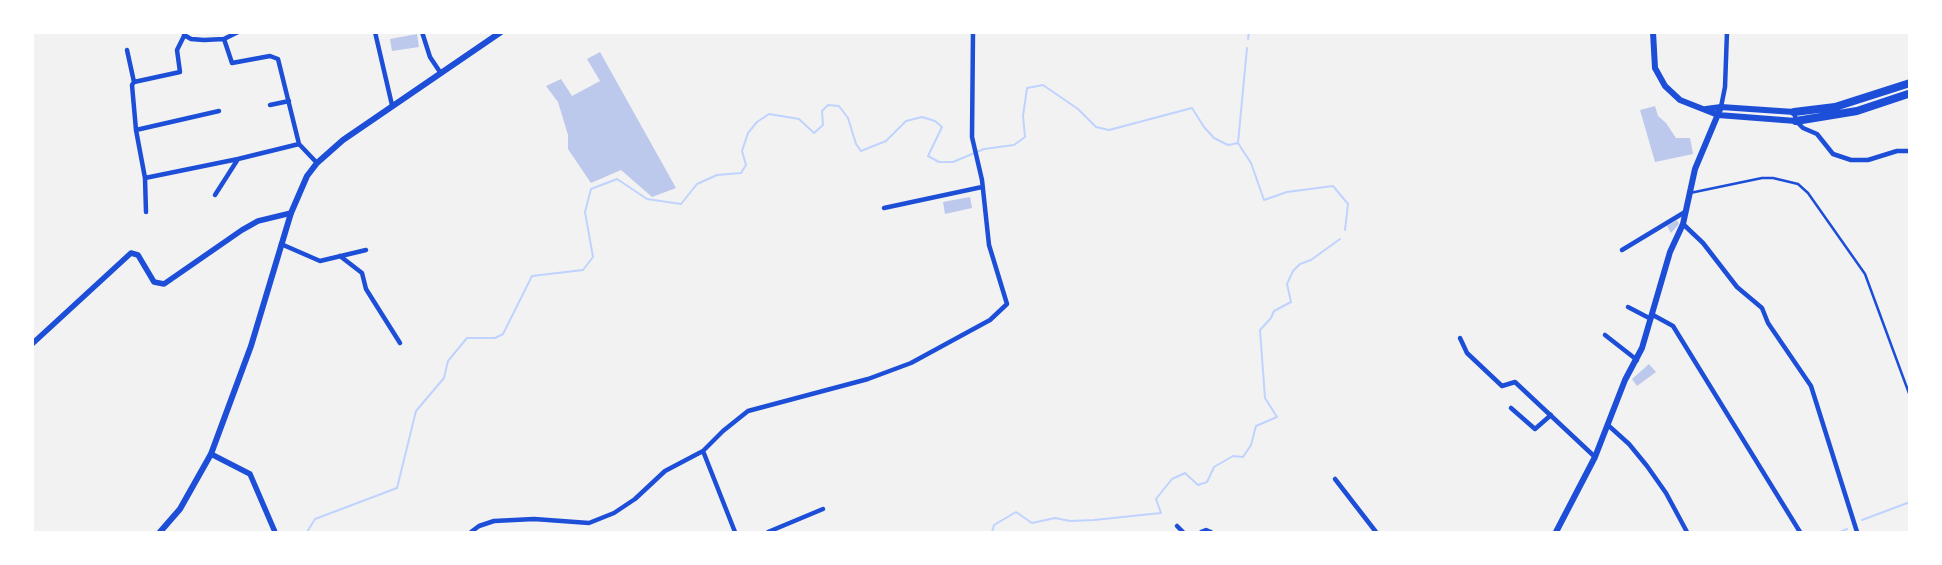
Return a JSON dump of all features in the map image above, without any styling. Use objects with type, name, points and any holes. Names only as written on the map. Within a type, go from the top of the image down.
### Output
[{"type":"highway","points":[[1794,112],[1836,107],[1910,83]]},
{"type":"highway","points":[[1796,121],[1857,111],[1908,94]]},
{"type":"main road","points":[[160,532],[180,508],[211,454],[251,346],[291,213],[307,176],[317,163],[343,140],[501,32]]},
{"type":"main road","points":[[1653,32],[1655,68],[1665,86],[1680,100],[1718,115],[1796,121]]},
{"type":"main road","points":[[1702,110],[1721,107],[1794,112]]},
{"type":"main road","points":[[1556,532],[1595,456],[1609,426],[1626,380],[1637,360],[1652,317],[1670,252],[1683,224],[1695,169],[1721,107]]},
{"type":"street","points":[[134,82],[180,72],[177,50],[185,34],[192,39],[224,39],[238,32]]},
{"type":"street","points":[[375,32],[392,105]]},
{"type":"street","points":[[422,32],[430,58],[440,72]]},
{"type":"street","points":[[486,32],[492,38]]},
{"type":"street","points":[[471,532],[479,526],[494,520],[509,519],[589,524],[614,513],[636,498],[665,471],[703,451],[723,431],[748,411],[868,379],[911,362],[990,320],[1007,304],[989,245],[982,187],[972,137],[974,32]]},
{"type":"street","points":[[1721,107],[1725,87],[1727,32]]},
{"type":"street","points":[[224,39],[232,63],[275,56],[278,60],[299,144],[317,163]]},
{"type":"street","points":[[127,50],[134,82],[132,85],[136,130],[145,178],[146,212]]},
{"type":"street","points":[[270,105],[289,101]]},
{"type":"street","points":[[136,130],[219,112]]},
{"type":"street","points":[[1794,112],[1796,121],[1804,128],[1817,134],[1833,154],[1851,160],[1868,160],[1897,151],[1910,151]]},
{"type":"street","points":[[145,178],[299,144]]},
{"type":"street","points":[[215,195],[238,159]]},
{"type":"street","points":[[884,208],[982,187]]},
{"type":"street","points":[[1622,250],[1685,212]]},
{"type":"street","points":[[32,344],[131,253],[138,255],[154,282],[164,284],[258,221],[291,213]]},
{"type":"street","points":[[1683,224],[1703,242],[1737,287],[1762,308],[1768,323],[1811,386],[1857,532]]},
{"type":"street","points":[[281,244],[320,261],[366,250]]},
{"type":"street","points":[[340,256],[362,273],[366,289],[400,343]]},
{"type":"street","points":[[1628,307],[1673,326],[1800,532]]},
{"type":"street","points":[[1605,335],[1637,360]]},
{"type":"street","points":[[1460,338],[1467,353],[1502,386],[1515,382],[1595,456]]},
{"type":"street","points":[[1511,408],[1535,429],[1551,415]]},
{"type":"street","points":[[1609,426],[1629,444],[1647,466],[1666,494],[1687,532]]},
{"type":"street","points":[[703,451],[734,532]]},
{"type":"street","points":[[211,454],[250,474],[275,532]]},
{"type":"street","points":[[1335,478],[1376,532]]},
{"type":"street","points":[[768,532],[823,509]]},
{"type":"street","points":[[1177,526],[1183,532]]},
{"type":"street","points":[[1201,532],[1208,530],[1211,532]]},
{"type":"lane","points":[[1689,194],[1767,178],[1787,180],[1798,184],[1808,193],[1865,274],[1910,396]]},
{"type":"building","points":[[417,34],[419,47],[392,51],[390,39]]},
{"type":"building","points":[[600,52],[676,188],[652,197],[621,170],[591,183],[568,149],[568,135],[558,102],[546,86],[561,79],[572,96],[600,81],[587,59]]},
{"type":"building","points":[[1655,106],[1658,116],[1666,123],[1676,138],[1690,138],[1693,154],[1655,162],[1640,110]]},
{"type":"building","points":[[970,197],[972,208],[945,214],[943,202]]},
{"type":"building","points":[[1677,220],[1679,224],[1671,233],[1667,226]]},
{"type":"building","points":[[1649,364],[1656,372],[1637,386],[1632,379]]},
{"type":"waterway","points":[[1248,39],[1249,32]]},
{"type":"waterway","points":[[1238,143],[1247,48]]},
{"type":"waterway","points":[[307,532],[315,519],[397,488],[416,411],[444,378],[448,361],[467,338],[495,338],[503,334],[532,276],[583,270],[593,257],[585,212],[591,189],[617,179],[647,199],[681,204],[697,184],[717,175],[741,173],[746,165],[742,151],[748,133],[757,122],[769,114],[799,119],[814,133],[823,125],[822,111],[828,105],[839,106],[848,118],[856,144],[861,151],[886,141],[906,121],[922,117],[935,121],[942,127],[928,156],[939,162],[953,162],[984,149],[1014,145],[1025,137],[1023,116],[1027,88],[1043,85],[1078,109],[1096,127],[1109,130],[1192,108],[1204,127],[1214,138],[1228,145],[1238,143]]},
{"type":"waterway","points":[[1238,143],[1251,163],[1264,200],[1287,192],[1333,186],[1348,204],[1345,230]]},
{"type":"waterway","points":[[992,532],[994,525],[1016,512],[1032,523],[1055,518],[1070,521],[1094,520],[1161,513],[1156,499],[1172,479],[1185,473],[1198,485],[1207,482],[1214,467],[1233,456],[1243,457],[1251,445],[1256,426],[1277,417],[1265,398],[1260,330],[1271,318],[1274,311],[1291,302],[1287,284],[1293,271],[1300,264],[1311,260],[1340,239]]},
{"type":"waterway","points":[[1862,520],[1910,502]]},
{"type":"waterway","points":[[1840,532],[1847,529]]}]
